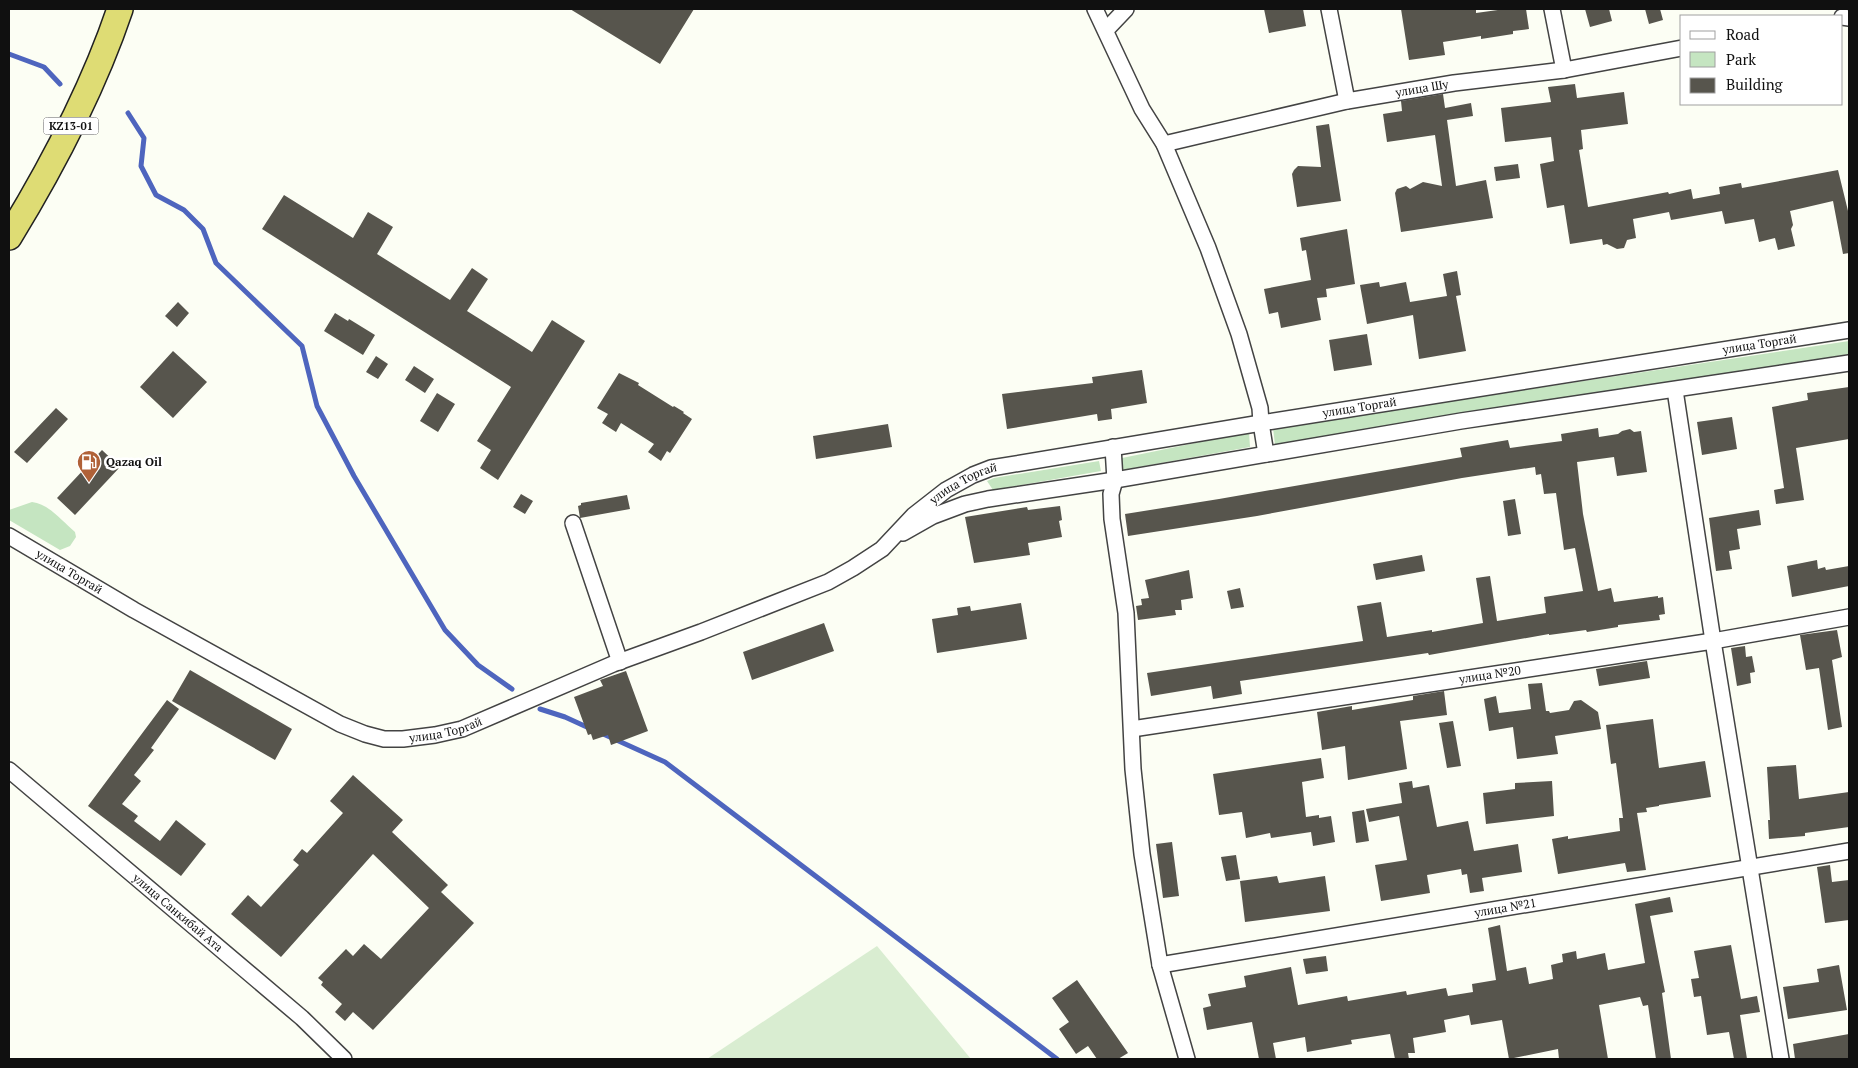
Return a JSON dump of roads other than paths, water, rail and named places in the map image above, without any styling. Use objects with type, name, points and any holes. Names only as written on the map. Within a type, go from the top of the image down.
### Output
[{"type":"highway","name":"KZ13-01","points":[[9,238],[64,140],[107,46],[120,9]]},
{"type":"street","points":[[1095,9],[1142,108],[1164,144],[1208,248],[1239,334],[1260,408],[1266,454]]},
{"type":"street","points":[[1106,30],[1126,9]]},
{"type":"street","points":[[1329,9],[1348,101]]},
{"type":"street","points":[[1552,9],[1564,70]]},
{"type":"street","name":"улица Шу","points":[[1164,144],[1348,101],[1454,83],[1564,70],[1680,48]]},
{"type":"street","name":"улица Торгай","points":[[9,536],[142,615],[340,724],[384,739],[402,740],[435,736],[462,729],[620,662],[828,582],[882,548],[924,506],[946,490],[973,475],[991,468],[1261,423],[1849,330]]},
{"type":"street","name":"улица Торгай","points":[[893,538],[933,516],[965,504],[988,499],[1115,480],[1461,421],[1849,363]]},
{"type":"street","points":[[1675,390],[1713,641],[1781,1059]]},
{"type":"street","points":[[1112,447],[1115,480],[1111,494],[1112,519],[1126,613],[1133,769],[1142,854],[1160,965],[1187,1059]]},
{"type":"street","points":[[573,523],[620,662]]},
{"type":"street","name":"улица №20","points":[[1132,729],[1713,641],[1849,617]]},
{"type":"street","name":"улица Санкибай Ата","points":[[9,770],[294,1012],[344,1059]]},
{"type":"street","name":"улица №21","points":[[1160,965],[1849,852]]},
{"type":"waterway","points":[[9,54],[44,67],[60,84]]},
{"type":"waterway","points":[[128,113],[144,138],[141,166],[156,195],[184,210],[203,229],[216,263],[302,346],[317,406],[354,476],[445,630],[478,665],[512,689]]},
{"type":"waterway","points":[[540,709],[565,717],[589,728]]},
{"type":"waterway","points":[[601,733],[665,762],[1057,1059]]},
{"type":"place","name":"Qazaq Oil","points":[[89,483]]}]
